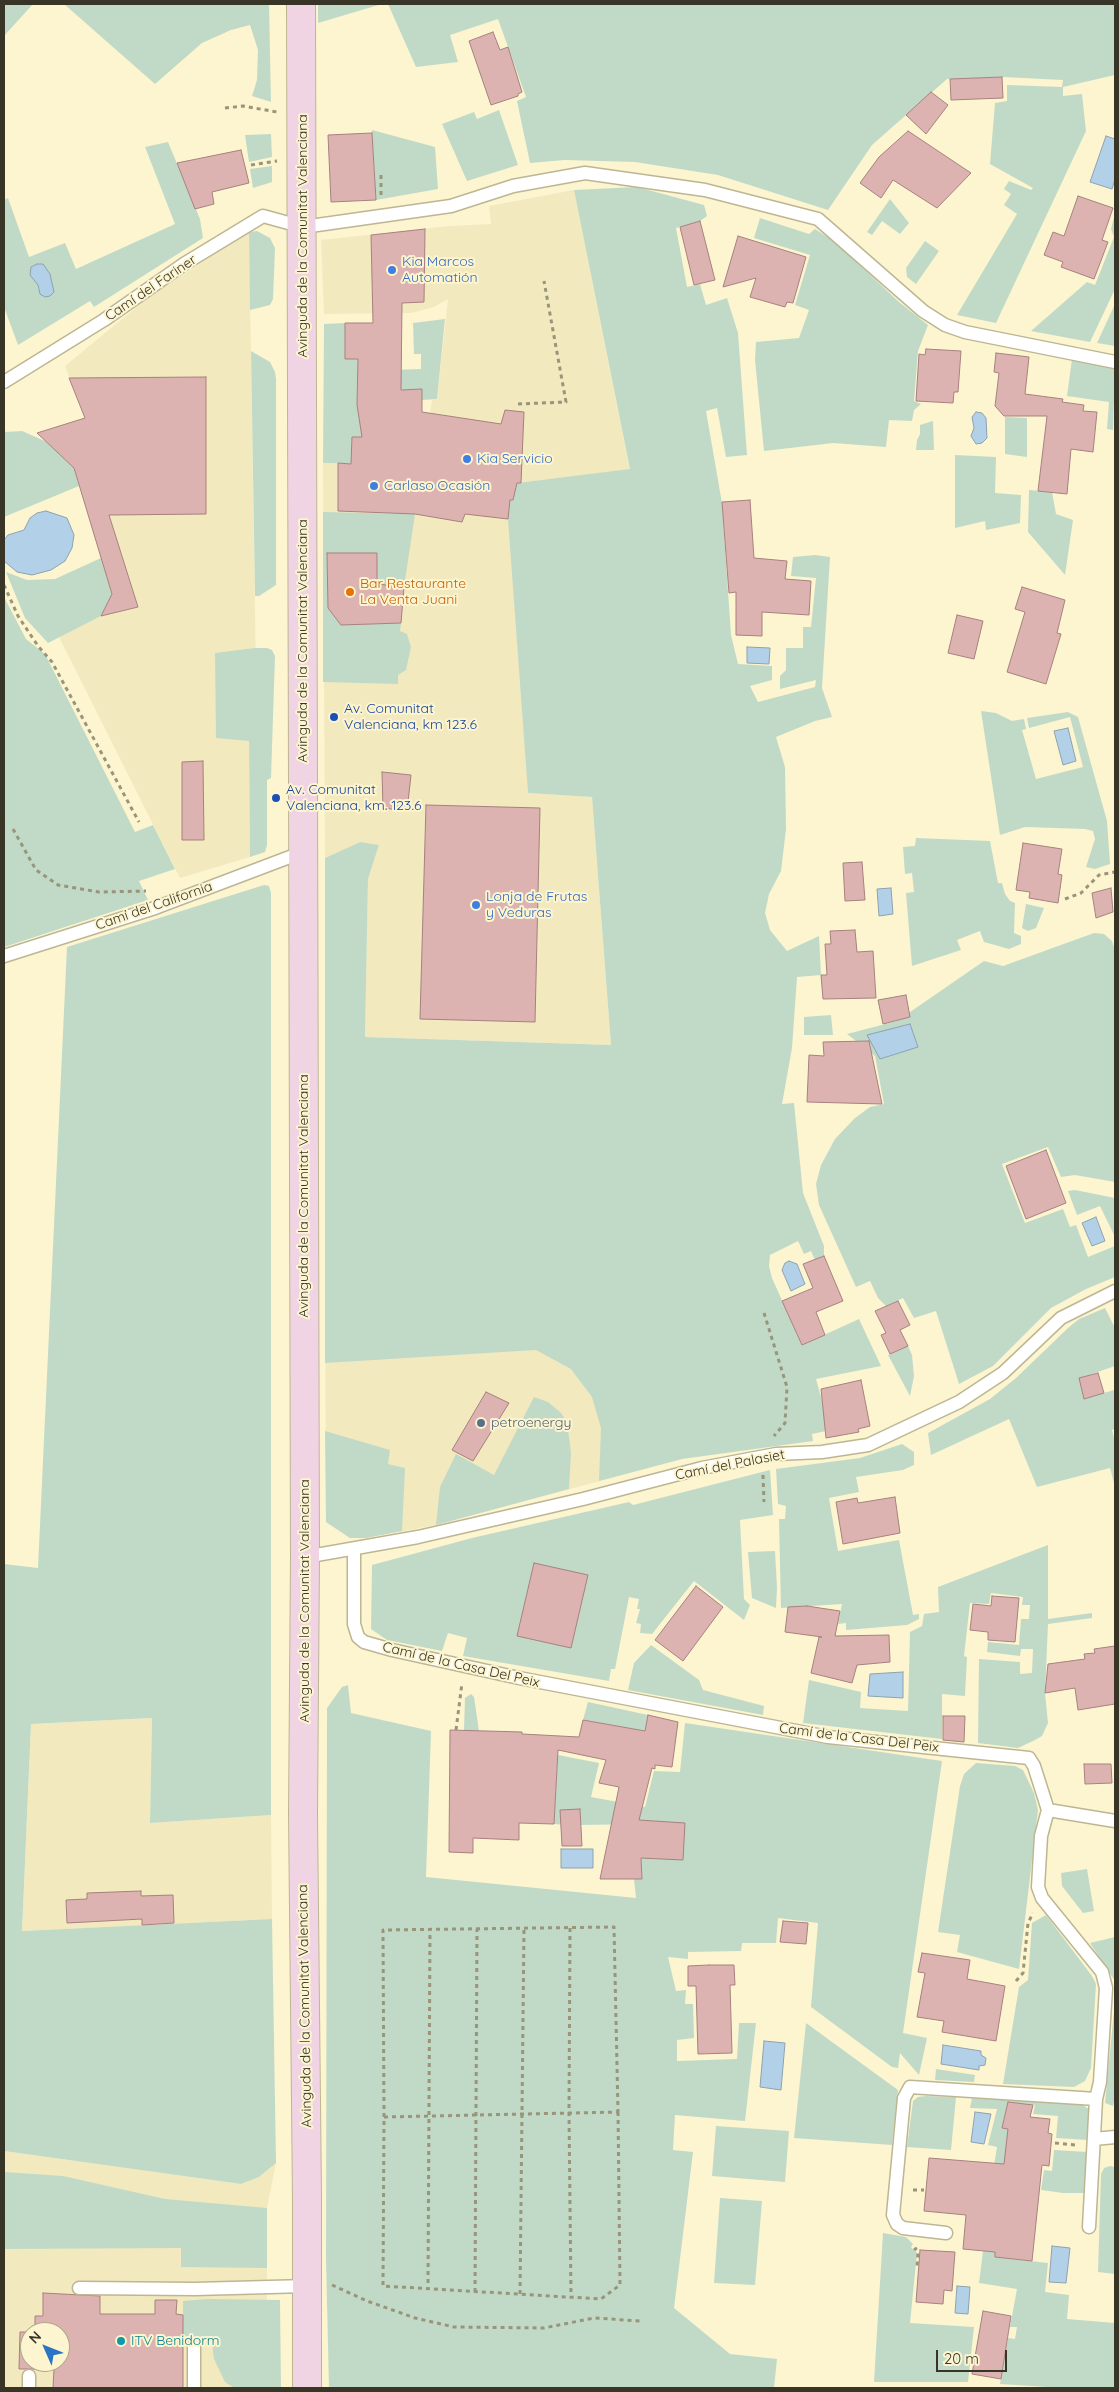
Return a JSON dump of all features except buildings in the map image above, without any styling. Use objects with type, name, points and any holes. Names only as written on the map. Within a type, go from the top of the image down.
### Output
[{"type":"main road","name":"Avinguda de la Comunitat Valenciana","points":[[301,4],[304,227],[303,852],[306,1557],[303,1814],[307,2388]]},
{"type":"lane","points":[[304,227],[451,206],[513,186],[585,173],[705,190],[818,219],[924,311],[945,325],[966,332],[1115,362]]},
{"type":"lane","name":"Camí del Fariner","points":[[4,382],[104,320],[184,264],[263,216],[304,227]]},
{"type":"lane","name":"Camí del California","points":[[4,956],[171,902],[303,852]]},
{"type":"lane","name":"Camí del Palasiet","points":[[306,1557],[354,1550],[583,1499],[702,1468],[759,1457],[822,1452],[868,1445],[959,1402],[1003,1373],[1061,1318],[1115,1290]]},
{"type":"lane","name":"Camí de la Casa Del Peix","points":[[354,1550],[354,1624],[358,1637],[364,1642],[519,1678],[828,1737],[1028,1758],[1034,1766],[1048,1810]]},
{"type":"lane","points":[[1089,2227],[1096,2099],[1100,2082],[1106,1988],[1102,1972],[1042,1898],[1038,1886],[1041,1836],[1048,1810],[1115,1821]]},
{"type":"lane","points":[[946,2233],[903,2228],[897,2224],[893,2215],[904,2098],[910,2087],[1096,2099]]},
{"type":"lane","points":[[1094,2139],[1115,2137]]},
{"type":"lane","points":[[79,2288],[207,2288],[307,2280]]},
{"type":"lane","points":[[194,2346],[194,2388]]},
{"type":"path","points":[[224,108],[243,106],[302,116]]},
{"type":"path","points":[[381,175],[381,216]]},
{"type":"path","points":[[518,404],[566,402],[544,281]]},
{"type":"path","points":[[4,585],[18,616],[38,646],[52,662],[139,822]]},
{"type":"path","points":[[13,830],[36,870],[58,885],[99,892],[155,891],[171,902]]},
{"type":"path","points":[[1065,900],[1081,893],[1099,875],[1115,872]]},
{"type":"path","points":[[764,1313],[786,1387],[785,1423],[759,1457],[764,1502]]},
{"type":"path","points":[[456,1730],[462,1685]]},
{"type":"path","points":[[1016,1981],[1023,1973],[1028,1923],[1042,1898]]},
{"type":"path","points":[[614,1927],[620,2284],[601,2299],[383,2286],[383,1930],[524,1928],[614,1927]]},
{"type":"path","points":[[520,2294],[520,2114],[524,1928]]},
{"type":"path","points":[[570,1928],[569,2113],[571,2297]]},
{"type":"path","points":[[428,2283],[430,1929]]},
{"type":"path","points":[[475,2292],[477,1929]]},
{"type":"path","points":[[384,2117],[618,2112]]},
{"type":"path","points":[[307,2280],[415,2318],[454,2327],[544,2328],[594,2318],[641,2321]]},
{"type":"shaded area","points":[[574,190],[630,470],[517,483],[528,793],[592,797],[611,1045],[365,1037],[368,879],[379,845],[360,842],[325,858],[323,463],[422,468],[432,400],[437,399],[448,299],[434,307],[411,313],[324,314],[321,240],[450,226],[491,224],[489,206]]},
{"type":"shaded area","points":[[249,232],[257,741],[249,741],[250,857],[180,878],[59,637],[101,616],[138,607],[109,515],[83,413],[65,366],[150,296]]},
{"type":"shaded area","points":[[677,1236],[682,1459],[436,1525],[366,1538],[350,1538],[326,1522],[325,1265]]},
{"type":"shaded area","points":[[152,1718],[150,1823],[271,1815],[272,1919],[22,1931],[31,1724]]},
{"type":"shaded area","points":[[4,2151],[241,2184],[259,2177],[276,2163],[267,2208],[267,2388],[4,2388]]},
{"type":"green space","points":[[4,4],[33,4],[4,36]]},
{"type":"green space","points":[[64,4],[269,4],[271,102],[252,96],[257,80],[258,50],[250,25],[231,30],[202,43],[155,84]]},
{"type":"green space","points":[[318,4],[382,4],[318,23]]},
{"type":"green space","points":[[388,4],[1115,4],[1115,75],[1063,87],[1063,96],[1082,94],[1086,131],[996,323],[957,315],[1017,214],[1004,205],[1011,194],[1004,189],[1009,181],[1031,190],[1033,188],[990,164],[995,103],[1007,101],[1007,85],[1062,87],[1063,80],[1002,77],[947,79],[872,145],[828,210],[718,175],[635,162],[565,160],[530,163],[517,101],[526,97],[498,19],[450,35],[458,62],[416,67]]},
{"type":"green space","points":[[499,110],[518,165],[467,181],[442,124],[474,112],[477,119]]},
{"type":"green space","points":[[372,130],[435,147],[438,189],[376,200]]},
{"type":"green space","points":[[271,134],[272,157],[249,162],[245,135]]},
{"type":"green space","points":[[168,142],[200,219],[203,238],[94,307],[90,301],[18,345],[4,307],[4,200],[8,198],[29,257],[65,243],[76,269],[175,224],[145,147]]},
{"type":"green space","points":[[272,166],[272,182],[253,188],[250,169]]},
{"type":"green space","points":[[637,187],[704,205],[707,216],[700,221],[676,228],[687,287],[700,284],[706,305],[727,298],[738,333],[747,455],[726,457],[717,408],[706,411],[722,503],[731,635],[738,664],[772,666],[772,680],[750,686],[758,702],[815,687],[816,680],[780,689],[780,676],[786,670],[786,648],[803,648],[803,627],[811,627],[816,578],[791,576],[793,557],[815,555],[830,557],[822,688],[832,717],[815,721],[776,737],[785,767],[786,829],[781,871],[769,894],[765,913],[770,930],[787,951],[819,936],[821,975],[797,977],[792,1048],[782,1104],[794,1103],[803,1193],[824,1246],[824,1256],[815,1260],[811,1251],[804,1254],[798,1241],[770,1255],[769,1266],[772,1278],[802,1345],[859,1319],[881,1366],[816,1379],[824,1408],[826,1431],[812,1434],[813,1441],[682,1459],[599,1481],[601,1428],[592,1397],[571,1369],[536,1350],[325,1363],[325,858],[360,842],[379,845],[368,879],[365,1037],[611,1045],[592,797],[528,793],[508,519],[510,500],[517,483],[630,469],[574,190]]},
{"type":"green space","points":[[890,199],[909,223],[900,234],[882,221],[872,235],[867,232]]},
{"type":"green space","points":[[1115,213],[1115,289],[1090,342],[1031,331],[1087,282],[1095,285],[1114,237],[1111,229]]},
{"type":"green space","points":[[760,218],[809,234],[815,229],[834,241],[899,302],[928,325],[918,351],[914,401],[921,404],[914,410],[912,421],[889,420],[886,447],[833,443],[764,451],[755,360],[756,342],[799,338],[809,310],[795,305],[810,255],[754,238]]},
{"type":"green space","points":[[257,231],[270,238],[275,248],[273,299],[270,305],[250,310],[249,232]]},
{"type":"green space","points":[[925,241],[939,251],[916,284],[907,277],[906,268]]},
{"type":"green space","points":[[1115,304],[1115,346],[1097,343]]},
{"type":"green space","points":[[445,319],[437,399],[422,400],[422,389],[391,390],[391,370],[421,369],[421,354],[414,354],[413,323]]},
{"type":"green space","points":[[345,323],[345,359],[358,359],[357,399],[400,465],[323,463],[324,324]]},
{"type":"green space","points":[[251,351],[270,362],[276,379],[276,585],[259,596],[255,596]]},
{"type":"green space","points":[[1072,359],[1115,369],[1113,430],[1107,429],[1109,402],[1067,396]]},
{"type":"green space","points":[[1005,417],[1027,418],[1027,457],[1005,454]]},
{"type":"green space","points":[[933,421],[934,450],[916,450],[920,425]]},
{"type":"green space","points":[[22,431],[47,442],[74,468],[79,486],[4,517],[4,432]]},
{"type":"green space","points":[[955,455],[996,457],[995,493],[1021,495],[1020,523],[986,530],[985,521],[955,528]]},
{"type":"green space","points":[[1029,490],[1052,492],[1056,514],[1073,520],[1065,575],[1028,532]]},
{"type":"green space","points":[[323,512],[415,514],[404,587],[377,584],[377,553],[327,553],[328,608],[341,625],[401,623],[400,631],[407,634],[411,647],[406,670],[398,675],[398,684],[323,682]]},
{"type":"green space","points":[[101,558],[112,594],[101,616],[48,643],[25,618],[6,572],[27,580],[55,579]]},
{"type":"green space","points":[[4,597],[26,639],[45,654],[135,832],[153,825],[175,869],[139,881],[148,900],[4,947]]},
{"type":"green space","points":[[255,648],[272,650],[275,656],[271,778],[267,780],[267,845],[265,852],[250,857],[249,741],[216,738],[215,653]]},
{"type":"green space","points":[[981,711],[996,713],[1012,721],[1024,719],[1026,729],[1022,730],[1036,779],[1083,767],[1070,717],[1029,728],[1027,718],[1068,712],[1078,717],[1107,821],[1110,864],[1095,869],[1086,867],[1095,839],[1093,831],[1085,829],[1025,827],[1000,835]]},
{"type":"green space","points":[[916,838],[990,841],[998,883],[1002,883],[1005,894],[1010,901],[1015,903],[1014,933],[1021,936],[1021,944],[1009,949],[984,942],[980,931],[957,940],[961,950],[912,966],[906,893],[914,892],[912,873],[905,874],[903,847],[915,846]]},
{"type":"green space","points":[[264,885],[269,886],[271,893],[271,1815],[150,1823],[152,1718],[31,1724],[22,1931],[272,1919],[276,2163],[259,2177],[241,2184],[4,2151],[4,1564],[38,1568],[67,947]]},
{"type":"green space","points":[[1026,904],[1044,908],[1036,928],[1028,931],[1022,928]]},
{"type":"green space","points":[[1094,933],[1104,934],[1112,941],[1115,950],[1115,1182],[1075,1175],[1061,1177],[1048,1147],[1002,1164],[1025,1223],[1063,1209],[1070,1227],[1076,1225],[1088,1257],[1115,1246],[1115,1277],[1086,1289],[1051,1308],[993,1366],[959,1384],[936,1311],[914,1318],[903,1298],[886,1306],[878,1298],[870,1281],[856,1287],[819,1205],[816,1184],[821,1165],[835,1139],[855,1118],[870,1107],[884,1104],[875,1056],[847,1034],[897,1021],[984,961],[1003,966]]},
{"type":"green space","points":[[831,1015],[833,1035],[804,1035],[804,1017]]},
{"type":"green space","points":[[1075,1190],[1115,1198],[1115,1237],[1100,1206],[1077,1215],[1068,1191]]},
{"type":"green space","points":[[1105,1308],[1115,1328],[1115,1366],[1080,1378],[1084,1399],[1114,1390],[1115,1429],[1112,1430],[1115,1442],[1115,1487],[1110,1468],[1037,1487],[1009,1419],[931,1455],[928,1433],[990,1399],[1016,1378],[1079,1319]]},
{"type":"green space","points":[[908,1346],[912,1355],[914,1376],[910,1396],[888,1355]]},
{"type":"green space","points":[[534,1397],[548,1402],[561,1413],[567,1422],[571,1453],[569,1489],[436,1525],[440,1487],[456,1454],[494,1475]]},
{"type":"green space","points":[[325,1431],[390,1450],[388,1464],[405,1468],[402,1531],[366,1538],[350,1538],[326,1522]]},
{"type":"green space","points":[[902,1444],[914,1452],[914,1465],[903,1470],[856,1477],[859,1492],[829,1498],[838,1551],[899,1540],[913,1615],[919,1614],[919,1619],[907,1625],[846,1630],[846,1623],[838,1624],[842,1604],[781,1608],[779,1519],[785,1519],[786,1506],[778,1504],[776,1469],[860,1458]]},
{"type":"green space","points":[[770,1470],[773,1515],[740,1520],[744,1599],[750,1605],[744,1620],[694,1581],[652,1634],[640,1633],[641,1624],[636,1623],[640,1609],[637,1609],[639,1599],[629,1597],[615,1669],[611,1669],[609,1681],[463,1656],[467,1638],[448,1633],[442,1651],[387,1640],[371,1629],[372,1565],[472,1538],[629,1502],[633,1505]]},
{"type":"green space","points":[[1048,1545],[1048,1619],[1092,1613],[1092,1618],[1048,1624],[1045,1693],[1048,1723],[1042,1736],[1018,1748],[978,1743],[979,1659],[1020,1662],[1020,1674],[1032,1673],[1033,1649],[1021,1649],[1020,1656],[987,1652],[988,1642],[1019,1645],[1021,1619],[1029,1619],[1030,1605],[1022,1605],[1023,1597],[991,1593],[989,1604],[970,1603],[964,1656],[967,1657],[965,1696],[942,1694],[942,1739],[803,1723],[809,1680],[861,1692],[860,1708],[908,1711],[910,1632],[922,1626],[924,1614],[939,1612],[938,1587]]},
{"type":"green space","points":[[775,1551],[776,1608],[752,1598],[748,1552]]},
{"type":"green space","points":[[651,1645],[699,1680],[703,1690],[764,1706],[763,1715],[628,1690],[634,1663]]},
{"type":"green space","points":[[348,1685],[351,1713],[431,1731],[426,1877],[636,1898],[634,1879],[642,1878],[640,1824],[581,1825],[580,1809],[566,1825],[554,1824],[558,1755],[599,1763],[591,1797],[645,1807],[654,1771],[680,1772],[685,1723],[942,1761],[903,2033],[927,2038],[919,2075],[900,2053],[898,2068],[892,2067],[811,2007],[818,1923],[778,1918],[776,1943],[742,1943],[741,1951],[688,1952],[688,1959],[668,1957],[676,1991],[686,1990],[685,2004],[693,2004],[694,2038],[677,2040],[677,2061],[737,2059],[739,2023],[756,2023],[745,2121],[675,2115],[673,2150],[693,2152],[674,2308],[730,2354],[777,2359],[774,2388],[329,2388],[326,2259],[327,1708],[342,1687]]},
{"type":"green space","points":[[471,1694],[474,1697],[479,1731],[464,1730],[465,1698]]},
{"type":"green space","points":[[588,1702],[648,1715],[645,1731],[583,1720]]},
{"type":"green space","points":[[976,1763],[1015,1766],[1023,1770],[1034,1793],[1038,1810],[1019,1969],[957,1952],[960,1935],[938,1932],[960,1786],[964,1774]]},
{"type":"green space","points":[[1087,1869],[1094,1911],[1083,1913],[1062,1886],[1061,1873]]},
{"type":"green space","points":[[1046,1915],[1096,1984],[1091,2068],[1085,2081],[1074,2087],[1003,2084],[1019,1987],[1028,1980],[1032,1923]]},
{"type":"green space","points":[[1115,1937],[1115,1981],[1090,1943]]},
{"type":"green space","points":[[1115,2001],[1115,2097],[1113,2106],[1105,2103]]},
{"type":"green space","points":[[806,2023],[898,2090],[892,2145],[794,2138]]},
{"type":"green space","points":[[936,2069],[975,2075],[974,2082],[935,2080]]},
{"type":"green space","points":[[918,2097],[956,2097],[951,2150],[907,2147],[913,2101]]},
{"type":"green space","points":[[972,2098],[1083,2105],[1090,2110],[1088,2140],[1056,2138],[1058,2116],[1033,2114],[1035,2105],[1008,2102],[1002,2128],[1008,2129],[1011,2116],[1023,2164],[1004,2162],[1001,2185],[991,2184],[997,2147],[988,2145],[997,2109],[970,2108]]},
{"type":"green space","points":[[716,2126],[789,2131],[785,2182],[712,2176]]},
{"type":"green space","points":[[1054,2150],[1087,2152],[1084,2193],[1041,2190],[1044,2170],[1052,2171]]},
{"type":"green space","points":[[1115,2167],[1115,2274],[1098,2272],[1101,2174],[1104,2168]]},
{"type":"green space","points":[[4,2172],[63,2176],[165,2199],[267,2208],[267,2268],[181,2267],[181,2248],[4,2249]]},
{"type":"green space","points":[[720,2198],[762,2201],[755,2285],[714,2283]]},
{"type":"green space","points":[[883,2233],[906,2237],[913,2244],[911,2247],[917,2253],[910,2323],[974,2327],[968,2382],[874,2382]]},
{"type":"green space","points":[[983,2251],[995,2252],[995,2257],[1048,2263],[1045,2292],[1069,2295],[1067,2319],[1115,2323],[1115,2388],[1062,2388],[1000,2384],[1008,2338],[1015,2339],[1017,2327],[1010,2327],[1017,2289],[979,2283]]},
{"type":"green space","points":[[207,2299],[280,2300],[281,2388],[234,2388],[225,2382],[214,2359],[211,2337],[183,2336],[183,2301]]},
{"type":"water","points":[[1106,136],[1115,139],[1115,179],[1112,189],[1090,182]]},
{"type":"water","points":[[43,264],[50,274],[54,292],[50,296],[45,297],[40,294],[38,285],[30,275],[31,267]]},
{"type":"water","points":[[976,412],[982,413],[986,418],[987,438],[982,443],[976,444],[971,436],[974,428],[972,417]]},
{"type":"water","points":[[46,511],[67,518],[74,535],[72,548],[65,561],[51,570],[32,575],[17,572],[4,561],[4,540],[8,535],[24,530],[30,518],[37,513]]},
{"type":"water","points":[[747,647],[770,648],[769,664],[747,663]]},
{"type":"water","points":[[1068,728],[1076,761],[1063,765],[1054,731]]},
{"type":"water","points":[[891,888],[893,914],[879,916],[877,889]]},
{"type":"water","points":[[910,1024],[918,1047],[880,1059],[867,1035]]},
{"type":"water","points":[[1096,1217],[1105,1241],[1092,1246],[1082,1223]]},
{"type":"water","points":[[789,1261],[797,1264],[805,1284],[791,1291],[782,1270],[785,1263]]},
{"type":"water","points":[[903,1672],[903,1698],[868,1696],[870,1674]]},
{"type":"water","points":[[561,1849],[593,1849],[593,1868],[561,1868]]},
{"type":"water","points":[[764,2041],[785,2043],[781,2090],[760,2087]]},
{"type":"water","points":[[943,2045],[981,2051],[981,2055],[986,2058],[985,2065],[979,2066],[979,2070],[941,2064]]},
{"type":"water","points":[[975,2112],[991,2114],[984,2144],[971,2142]]},
{"type":"water","points":[[1052,2246],[1070,2248],[1066,2283],[1049,2282]]},
{"type":"water","points":[[957,2286],[970,2287],[968,2314],[955,2313]]},
{"type":"place","name":"Kia Marcos Automatión","points":[[392,270]]},
{"type":"place","name":"Kia Servicio","points":[[467,459]]},
{"type":"place","name":"Carlaso Ocasión","points":[[374,486]]},
{"type":"place","name":"Bar Restaurante La Venta Juani","points":[[350,592]]},
{"type":"place","name":"Av. Comunitat Valenciana, km 123.6","points":[[334,717]]},
{"type":"place","name":"Av. Comunitat Valenciana, km. 123.6","points":[[276,798]]},
{"type":"place","name":"Lonja de Frutas y Veduras","points":[[476,905]]},
{"type":"place","name":"petroenergy","points":[[481,1423]]},
{"type":"place","name":"ITV Benidorm","points":[[121,2341]]}]
